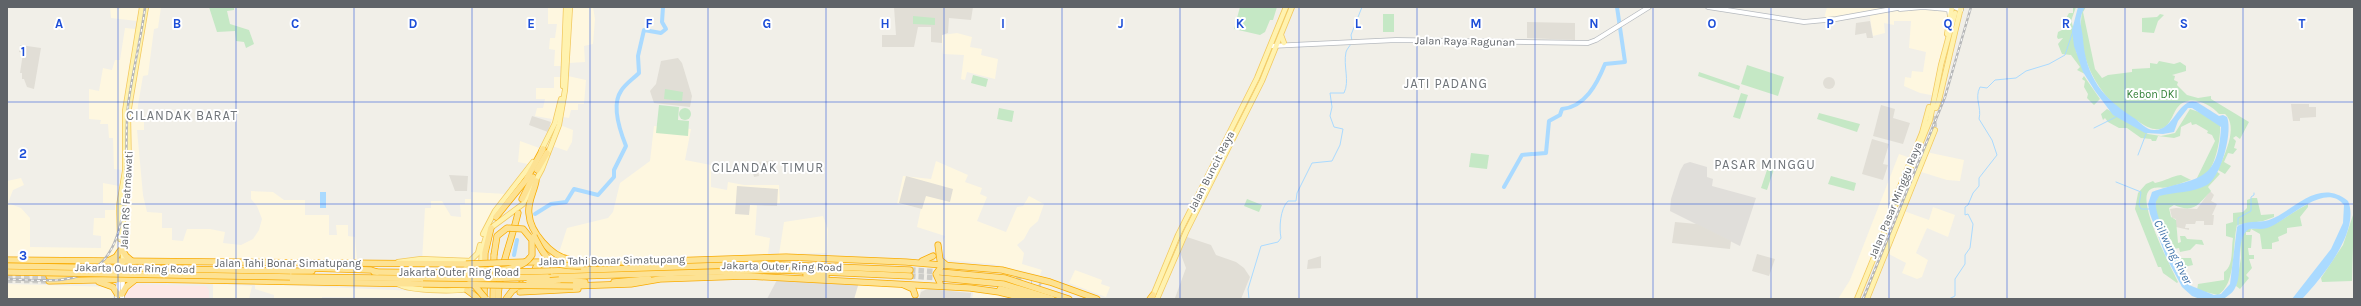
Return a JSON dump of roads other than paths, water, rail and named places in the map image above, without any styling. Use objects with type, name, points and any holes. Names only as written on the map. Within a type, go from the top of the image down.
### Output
[{"type":"highway","points":[[522,199],[545,151]]},
{"type":"highway","points":[[496,217],[526,180],[545,151]]},
{"type":"highway","points":[[536,181],[528,214],[536,232],[547,248],[557,256],[588,262]]},
{"type":"highway","points":[[498,299],[501,267],[510,245],[518,213]]},
{"type":"highway","points":[[491,299],[492,241],[497,232],[508,225],[519,224],[530,232],[543,254],[550,261],[565,266],[581,268],[643,265],[652,268]]},
{"type":"highway","points":[[485,299],[485,253],[491,228]]},
{"type":"highway","points":[[372,264],[379,266],[456,267],[468,271],[512,268],[521,266],[532,253],[531,238],[520,228],[506,229],[496,238],[492,255]]},
{"type":"highway","points":[[938,245],[940,260],[949,265]]},
{"type":"highway","points":[[97,281],[113,287],[120,297],[126,287],[137,279],[131,276],[129,269],[135,262],[126,256],[121,250],[112,259],[104,262]]},
{"type":"highway","points":[[918,262],[933,256]]},
{"type":"highway","name":"Jalan Tahi Bonar Simatupang","points":[[66,262],[394,263],[468,271],[495,265],[547,261],[588,262],[786,257],[918,262],[967,266],[1018,274],[1050,282],[1097,299]]},
{"type":"highway","points":[[700,266],[751,261],[843,260]]},
{"type":"highway","points":[[514,296],[532,280],[536,267],[547,261]]},
{"type":"highway","points":[[10,262],[66,262],[110,267],[114,274],[106,280],[97,281],[49,278],[87,276],[106,280]]},
{"type":"highway","name":"Jakarta Outer Ring Road","points":[[10,262],[315,274],[346,278],[409,279],[468,271],[589,276],[632,271],[652,268],[796,264],[910,273],[779,270],[648,273],[632,271],[581,268],[468,271],[399,278]]},
{"type":"highway","points":[[526,262],[531,271],[532,280],[538,287],[546,290]]},
{"type":"highway","points":[[906,262],[913,271],[912,278],[906,283]]},
{"type":"highway","points":[[198,263],[204,266],[315,268],[371,270],[376,272]]},
{"type":"highway","points":[[943,286],[936,278],[937,270],[941,267],[949,265]]},
{"type":"highway","points":[[967,266],[1016,278]]},
{"type":"highway","points":[[393,272],[459,269]]},
{"type":"highway","points":[[468,271],[485,299]]},
{"type":"highway","name":"Jakarta Outer Ring Road","points":[[7,272],[315,274],[393,272],[399,278]]},
{"type":"highway","points":[[692,272],[852,277],[860,281]]},
{"type":"highway","points":[[506,299],[514,288],[525,283],[612,278],[648,273]]},
{"type":"highway","points":[[1052,299],[1003,284],[940,275],[1004,278],[1069,299]]},
{"type":"highway","name":"Jalan Tahi Bonar Simatupang","points":[[106,280],[137,279],[216,281],[399,278],[423,284],[630,284],[655,279],[747,276],[906,283],[970,288],[1007,293],[1027,299]]},
{"type":"highway","points":[[60,277],[80,280]]},
{"type":"highway","points":[[216,281],[224,279],[320,280],[346,278]]},
{"type":"highway","points":[[557,280],[571,284],[655,279]]},
{"type":"highway","points":[[1024,280],[1075,299]]},
{"type":"highway","points":[[896,283],[911,287],[914,295]]},
{"type":"highway","points":[[520,292],[608,288],[630,284]]},
{"type":"highway","points":[[970,288],[1005,289],[1041,299]]},
{"type":"highway","points":[[467,290],[480,299]]},
{"type":"main road","name":"Jalan RS Fatmawati","points":[[142,7],[143,22]]},
{"type":"main road","name":"Jalan RS Fatmawati","points":[[120,297],[124,200],[129,171],[129,105],[146,7]]},
{"type":"main road","points":[[399,278],[407,288],[467,290],[477,287],[480,283],[482,250],[488,230],[520,207],[536,181],[559,113],[566,62],[566,7]]},
{"type":"main road","points":[[566,55],[570,7]]},
{"type":"main road","name":"Jalan Buncit Raya","points":[[1153,298],[1178,235],[1256,81],[1277,45],[1286,7]]},
{"type":"main road","points":[[1277,45],[1292,7]]},
{"type":"main road","name":"Jalan Raya Ragunan","points":[[1277,45],[1415,37],[1580,41],[1594,39],[1616,27],[1645,7]]},
{"type":"main road","name":"Jalan Raya Ragunan","points":[[1622,22],[1649,7]]},
{"type":"main road","points":[[1708,7],[1772,18],[1809,21],[1903,7]]},
{"type":"main road","points":[[1725,7],[1809,21]]},
{"type":"main road","points":[[1953,7],[1958,11]]},
{"type":"main road","name":"Jalan Pasar Minggu Raya","points":[[1855,299],[1934,108],[1937,107],[1950,17],[1953,7]]},
{"type":"main road","points":[[1880,11],[1934,8],[1948,10],[1950,17]]},
{"type":"main road","name":"Jalan Pasar Minggu Raya","points":[[1855,299],[1925,135],[1934,108],[1958,11]]},
{"type":"main road","points":[[1867,299],[1935,130]]},
{"type":"main road","points":[[468,271],[478,253],[486,226],[495,211],[545,151]]},
{"type":"main road","points":[[468,271],[481,266]]},
{"type":"water","points":[[2078,7],[2085,7],[2081,16],[2081,23],[2085,53],[2092,76],[2098,86],[2113,103],[2144,126],[2152,130],[2162,129],[2172,120],[2185,104],[2190,102],[2199,103],[2219,116],[2223,115],[2227,117],[2227,143],[2221,164],[2212,180],[2207,185],[2196,190],[2159,196],[2156,202],[2156,208],[2163,230],[2174,257],[2189,285],[2214,295],[2221,294],[2230,284],[2237,227],[2240,225],[2248,222],[2269,220],[2316,194],[2327,193],[2337,195],[2348,201],[2351,213],[2349,226],[2344,240],[2328,267],[2302,299],[2292,299],[2331,249],[2343,223],[2344,205],[2336,199],[2327,197],[2306,205],[2267,228],[2249,229],[2244,234],[2242,240],[2240,248],[2238,282],[2233,291],[2224,299],[2200,299],[2192,296],[2182,287],[2166,257],[2150,214],[2148,204],[2152,192],[2193,180],[2210,169],[2219,146],[2221,127],[2192,108],[2188,108],[2178,121],[2174,132],[2163,134],[2145,133],[2113,115],[2083,72],[2074,46],[2072,30]]},
{"type":"water","points":[[320,192],[326,192],[326,208],[320,208]]},
{"type":"waterway","points":[[535,214],[551,204],[566,202],[574,189],[598,195],[614,177],[614,170],[626,146],[621,133],[618,118],[618,97],[625,86],[639,73],[638,56],[644,30],[661,33],[666,29],[662,22],[663,7]]},
{"type":"waterway","points":[[1352,41],[1351,35],[1362,7]]},
{"type":"waterway","points":[[1534,154],[1546,153],[1549,121],[1560,115],[1562,109],[1577,104],[1584,99],[1594,86],[1605,64],[1625,62],[1617,7]]},
{"type":"waterway","points":[[1949,299],[1955,296],[1955,279],[1965,264],[1965,255],[1970,248],[1973,224],[1968,214],[1965,215],[1965,207],[1968,205],[1973,193],[1979,186],[1979,178],[1997,155],[1992,140],[1979,119],[1980,111],[1978,91],[1980,87],[1987,88],[1995,80],[2016,78],[2026,71],[2049,64],[2065,55],[2073,31]]},
{"type":"waterway","points":[[1249,299],[1248,289],[1261,246],[1278,242],[1281,238],[1281,219],[1285,204],[1288,201],[1296,201],[1297,193],[1312,163],[1332,161],[1340,145],[1343,129],[1334,127],[1330,116],[1332,107],[1330,93],[1344,93],[1346,88],[1345,57],[1347,49],[1351,44]]},
{"type":"waterway","points":[[2094,128],[2116,117]]},
{"type":"waterway","points":[[2138,155],[2146,134]]},
{"type":"waterway","points":[[1504,187],[1522,155],[1532,154]]},
{"type":"waterway","points":[[2116,182],[2141,192],[2139,205],[2141,209],[2149,209]]},
{"type":"waterway","points":[[2238,226],[2238,218],[2251,211],[2251,197],[2254,193]]},
{"type":"waterway","points":[[514,255],[517,240]]},
{"type":"tunnel","points":[[1934,116],[1935,130]]},
{"type":"tunnel","points":[[910,270],[940,272]]},
{"type":"tunnel","points":[[7,276],[49,276]]},
{"type":"tunnel","points":[[910,276],[940,278]]},
{"type":"tunnel","points":[[1016,278],[1024,280]]},
{"type":"tunnel","points":[[7,280],[49,281]]},
{"type":"railway","points":[[7,279],[56,280],[79,276],[100,264],[111,250],[118,232],[123,211],[128,106],[145,7]]},
{"type":"railway","points":[[1863,299],[1945,97],[1971,7]]},
{"type":"district","name":"JATI PADANG","points":[[1446,83]]},
{"type":"district","name":"CILANDAK BARAT","points":[[182,115]]},
{"type":"district","name":"PASAR MINGGU","points":[[1765,164]]},
{"type":"district","name":"CILANDAK TIMUR","points":[[768,167]]},
{"type":"park label","name":"Kebon DKI","points":[[2152,94]]},
{"type":"water label","name":"Ciliwung River","points":[[2173,252]]}]
